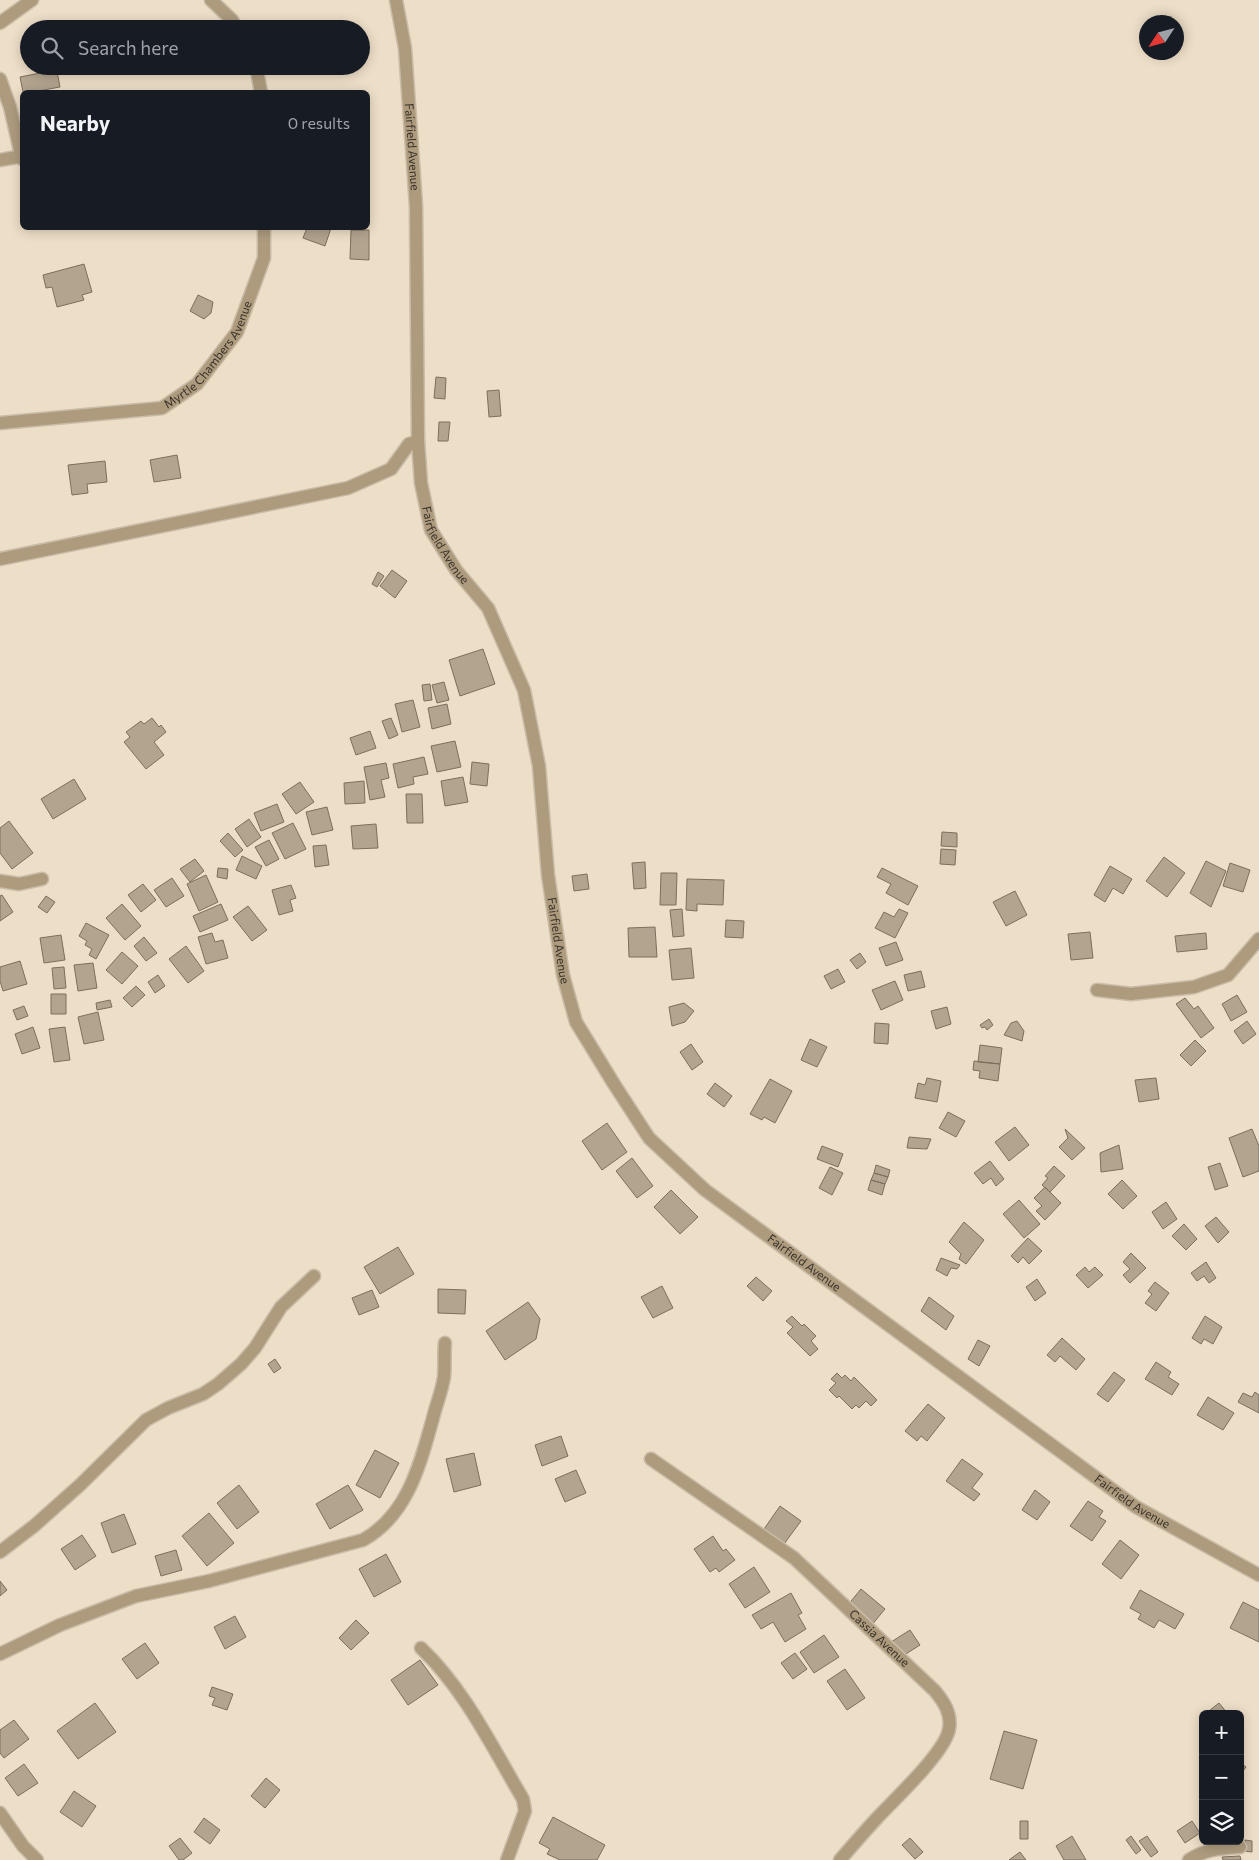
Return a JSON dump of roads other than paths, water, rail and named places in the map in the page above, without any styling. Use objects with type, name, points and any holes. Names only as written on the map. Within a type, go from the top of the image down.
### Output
[{"type":"street","points":[[0,23],[32,0]]},
{"type":"street","points":[[211,0],[232,20]]},
{"type":"street","name":"Fairfield Avenue","points":[[396,0],[405,48],[416,206],[418,441],[422,483],[432,530],[456,570],[488,608],[524,690],[539,766],[548,876],[563,974],[576,1022],[649,1138],[705,1190],[1129,1501],[1259,1575]]},
{"type":"street","points":[[258,75],[261,90]]},
{"type":"street","points":[[0,80],[10,107],[20,149]]},
{"type":"street","points":[[0,160],[20,157]]},
{"type":"street","name":"Myrtle Chambers Avenue","points":[[0,423],[162,408],[197,384],[237,332],[264,258],[264,230]]},
{"type":"street","points":[[0,559],[348,488],[391,469],[409,444],[418,441]]},
{"type":"street","points":[[0,881],[19,884],[42,879]]},
{"type":"street","points":[[1097,990],[1131,994],[1194,986],[1228,975],[1259,939]]},
{"type":"street","points":[[0,1552],[34,1526],[73,1492],[146,1420],[168,1408],[203,1394],[224,1379],[255,1348],[281,1307],[314,1276]]},
{"type":"street","points":[[0,1654],[60,1625],[136,1596],[209,1581],[363,1540],[371,1535],[385,1524],[403,1501],[422,1458],[444,1378],[445,1343]]},
{"type":"street","name":"Cassia Avenue","points":[[651,1460],[794,1558],[935,1691],[944,1702],[949,1715],[949,1729],[945,1743],[840,1860]]},
{"type":"street","points":[[422,1648],[461,1694],[522,1799],[525,1811],[507,1860]]},
{"type":"street","points":[[0,1813],[23,1846],[37,1860]]},
{"type":"street","points":[[1189,1860],[1196,1855],[1215,1849],[1240,1847]]}]
